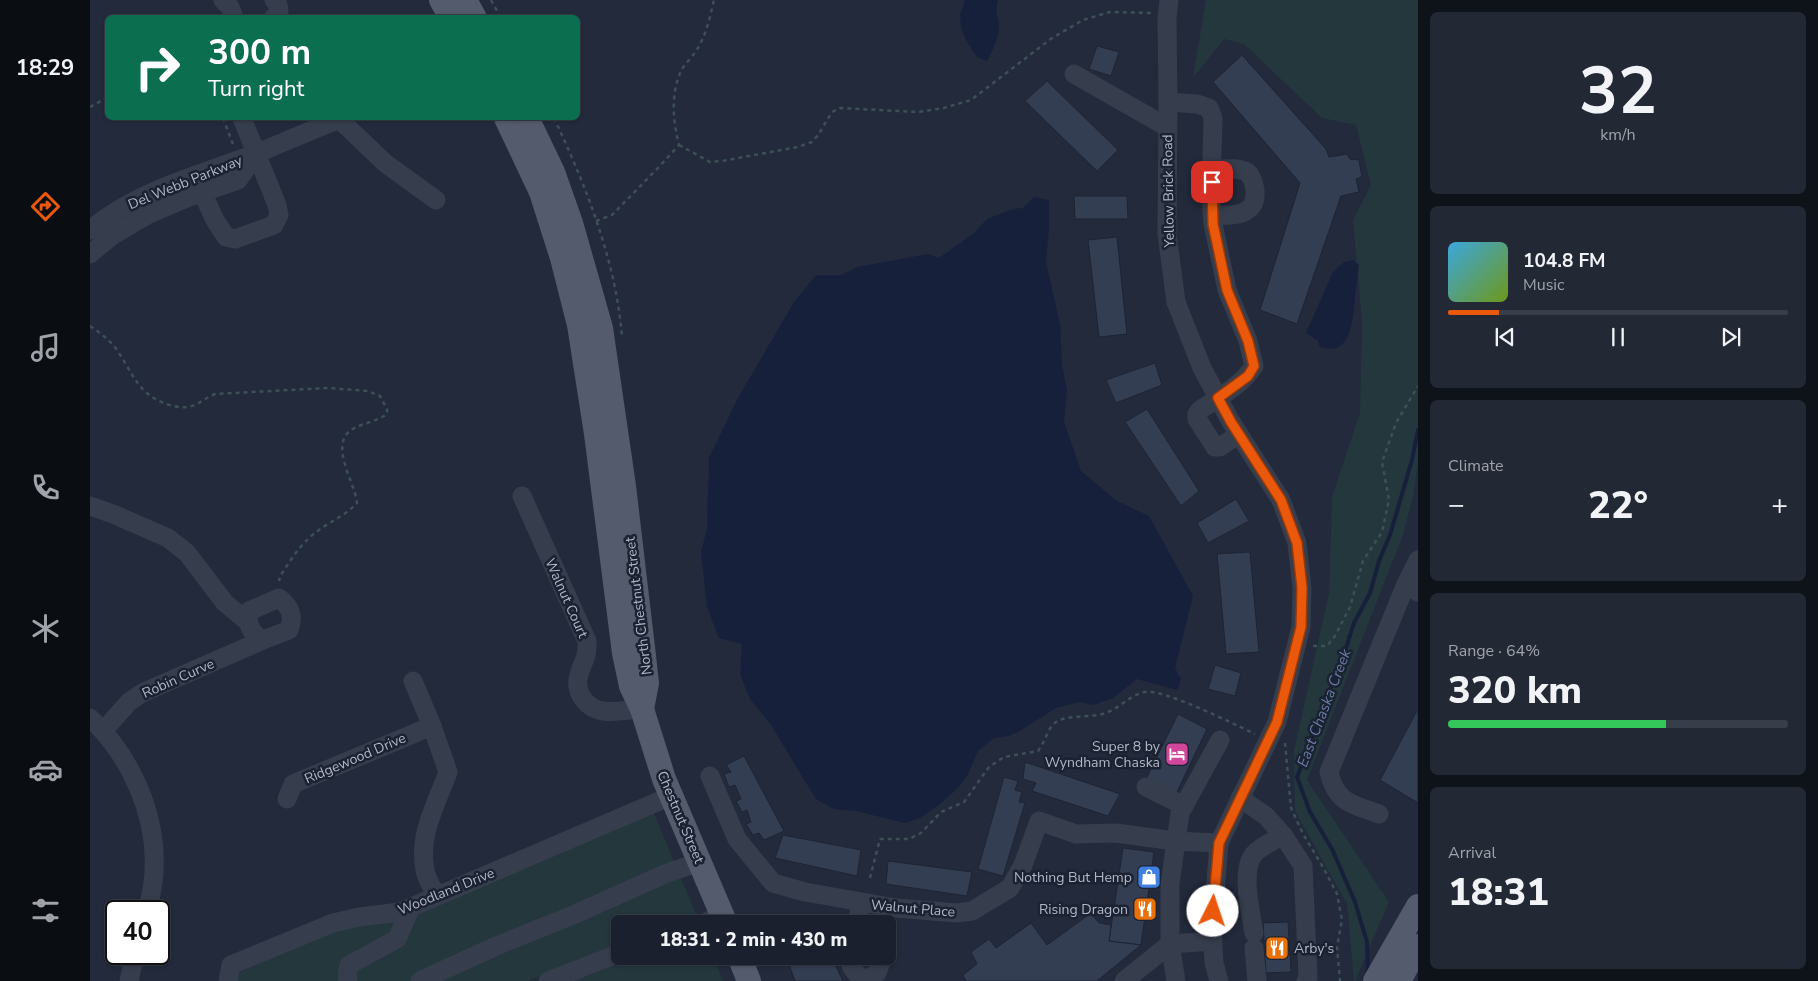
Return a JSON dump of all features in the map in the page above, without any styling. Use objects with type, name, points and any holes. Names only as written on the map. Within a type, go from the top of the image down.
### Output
[{"type":"main road","points":[[441,0],[449,15]]},
{"type":"main road","points":[[465,0],[472,15]]},
{"type":"main road","name":"North Chestnut Street","points":[[507,120],[541,192],[562,258],[579,325],[596,434],[624,653],[630,686],[642,709]]},
{"type":"main road","name":"North Chestnut Street","points":[[528,120],[553,172],[559,189],[586,269],[601,328],[624,486],[647,683],[642,709]]},
{"type":"main road","name":"Chestnut Street","points":[[642,709],[671,796],[700,862],[716,915]]},
{"type":"main road","points":[[1384,979],[1418,906]]},
{"type":"main road","points":[[1384,979],[1418,946]]},
{"type":"main road","points":[[743,965],[749,981]]},
{"type":"street","points":[[274,0],[278,3],[279,13],[277,15]]},
{"type":"street","name":"Yellow Brick Road","points":[[1168,7],[1167,234],[1176,302],[1202,368],[1239,434],[1281,500],[1290,519],[1297,543],[1302,588],[1301,627],[1277,722],[1277,739],[1240,798],[1219,843],[1213,941],[1214,963],[1219,981]]},
{"type":"street","points":[[1074,74],[1167,127]]},
{"type":"street","points":[[1168,102],[1197,104],[1209,108],[1213,118],[1213,224],[1227,290],[1248,341],[1254,366],[1248,376],[1200,410],[1197,414],[1197,419],[1215,447],[1220,447],[1239,434]]},
{"type":"street","points":[[202,192],[215,220],[226,237],[235,239],[274,225],[279,215],[277,205],[243,120]]},
{"type":"street","name":"Del Webb Parkway","points":[[90,230],[133,202],[336,120]]},
{"type":"street","points":[[343,120],[385,163],[436,200]]},
{"type":"street","name":"Del Webb Parkway","points":[[90,254],[114,235],[147,215],[202,192],[238,180],[257,153]]},
{"type":"street","points":[[1212,169],[1237,169],[1246,172],[1252,180],[1255,194],[1251,207],[1240,214],[1234,216],[1213,215]]},
{"type":"street","name":"Walnut Court","points":[[522,496],[587,642],[588,653],[578,681],[578,689],[582,698],[591,708],[598,711],[642,709]]},
{"type":"street","points":[[90,506],[168,538],[187,554],[225,603],[248,622],[252,632],[263,640]]},
{"type":"street","points":[[1379,814],[1347,802],[1332,787],[1329,772],[1412,588],[1418,560]]},
{"type":"street","name":"Robin Curve","points":[[96,724],[142,693],[289,630],[292,616],[286,604],[279,598],[249,611],[248,622]]},
{"type":"street","points":[[413,681],[432,726],[448,772],[433,809],[422,844],[425,872],[436,895]]},
{"type":"street","points":[[96,724],[116,746],[139,790],[153,844],[154,869],[150,900]]},
{"type":"street","name":"Ridgewood Drive","points":[[287,799],[293,784],[432,726]]},
{"type":"street","points":[[1176,981],[1170,944],[1170,884],[1180,813],[1220,740]]},
{"type":"street","name":"Walnut Place","points":[[710,776],[737,839],[774,882],[805,892],[837,896],[861,903],[896,908],[948,912],[972,911],[1010,888],[1023,865],[1039,821],[1076,834],[1116,833],[1175,841],[1219,843]]},
{"type":"street","points":[[1146,787],[1184,806]]},
{"type":"street","name":"Woodland Drive","points":[[228,981],[231,966],[308,933],[359,916],[400,912],[671,796]]},
{"type":"street","points":[[1240,798],[1266,816],[1283,835],[1303,866],[1308,976],[1306,981]]},
{"type":"street","points":[[1257,981],[1247,875],[1249,860],[1255,852],[1283,835]]},
{"type":"street","points":[[420,981],[667,873],[700,862]]},
{"type":"street","points":[[858,915],[861,903]]},
{"type":"street","points":[[348,981],[349,965],[397,939],[411,907]]},
{"type":"street","points":[[1124,981],[1170,944],[1213,941]]},
{"type":"street","points":[[548,981],[611,956]]},
{"type":"street","points":[[130,981],[133,965]]},
{"type":"street","points":[[850,965],[864,981],[878,973],[880,965]]},
{"type":"path","points":[[491,0],[499,15]]},
{"type":"path","points":[[679,145],[673,113],[678,80],[702,40],[710,19],[714,0]]},
{"type":"path","points":[[679,145],[710,162],[722,161],[798,147],[812,142],[818,136],[822,125],[832,112],[840,108],[918,112],[944,108],[970,100],[1052,38],[1083,20],[1110,12],[1168,7]]},
{"type":"path","points":[[90,107],[105,99]]},
{"type":"path","points":[[224,120],[234,148]]},
{"type":"path","points":[[596,221],[612,215],[679,145]]},
{"type":"path","points":[[90,326],[112,344],[144,393],[170,405],[186,407],[215,394],[327,388],[368,391],[380,396],[387,409],[387,414],[382,418],[353,429],[345,435],[342,443],[342,452],[356,493],[357,502],[349,511],[331,521],[308,539],[280,576],[279,581]]},
{"type":"path","points":[[1311,646],[1327,646],[1335,636],[1350,606],[1364,561],[1382,532],[1389,500],[1382,462],[1396,423],[1418,386]]},
{"type":"path","points":[[870,878],[880,839],[909,839],[922,833],[941,812],[964,802],[988,767],[1004,757],[1038,751],[1044,744],[1051,726],[1064,717],[1093,717],[1109,712],[1129,698],[1146,691],[1165,694],[1277,739],[1284,747],[1291,808],[1303,834],[1337,894],[1342,920],[1337,947],[1340,981]]},
{"type":"shaded area","points":[[1206,0],[1418,0],[1418,464],[1413,497],[1403,535],[1307,780],[1389,902],[1355,981],[1347,904],[1295,811],[1294,751],[1329,593],[1332,497],[1360,413],[1362,322],[1353,220],[1371,185],[1356,125],[1322,118],[1244,44],[1224,39],[1193,78]]},
{"type":"shaded area","points":[[653,811],[696,915],[611,915],[611,948],[528,981],[235,981],[238,973],[343,926]]},
{"type":"shaded area","points":[[617,965],[717,965],[723,981],[573,981]]},
{"type":"water","points":[[965,0],[998,0],[996,10],[999,23],[998,33],[996,43],[987,61],[977,57],[967,42],[961,28],[960,15]]},
{"type":"water","points":[[1034,197],[1049,200],[1046,262],[1060,324],[1062,365],[1067,390],[1064,422],[1081,471],[1117,501],[1149,516],[1193,596],[1175,668],[1181,679],[1177,690],[1137,679],[1113,698],[1093,705],[1080,702],[1056,708],[1018,732],[1009,736],[994,738],[978,751],[968,774],[959,787],[920,818],[905,823],[856,811],[834,809],[816,799],[771,725],[750,699],[740,674],[742,644],[719,638],[707,607],[701,552],[707,529],[709,458],[738,398],[794,302],[816,275],[842,275],[857,267],[928,254],[939,258],[974,233],[987,219],[1013,209],[1023,208]]},
{"type":"water","points":[[1353,260],[1359,265],[1350,331],[1346,340],[1340,346],[1331,349],[1319,346],[1318,341],[1306,333],[1333,272],[1344,262]]},
{"type":"building","points":[[1097,46],[1119,52],[1111,76],[1089,69]]},
{"type":"building","points":[[1242,55],[1326,149],[1329,157],[1347,154],[1350,159],[1359,160],[1362,177],[1356,179],[1359,192],[1341,196],[1297,324],[1260,310],[1300,183],[1213,82]]},
{"type":"building","points":[[1047,81],[1118,150],[1097,171],[1025,101]]},
{"type":"building","points":[[1074,196],[1127,196],[1128,219],[1075,219]]},
{"type":"building","points":[[1117,237],[1127,334],[1099,337],[1088,240]]},
{"type":"building","points":[[1155,363],[1162,385],[1116,403],[1106,380]]},
{"type":"building","points":[[1147,409],[1199,491],[1181,506],[1125,422]]},
{"type":"building","points":[[1236,499],[1249,521],[1208,543],[1197,523]]},
{"type":"building","points":[[1250,552],[1259,652],[1226,654],[1217,554]]},
{"type":"building","points":[[1215,665],[1241,673],[1235,696],[1208,689]]},
{"type":"building","points":[[1418,709],[1418,803],[1380,780]]},
{"type":"building","name":"Super 8 by Wyndham Chaska","points":[[1178,714],[1207,729],[1176,794],[1146,779]]},
{"type":"building","points":[[744,756],[784,831],[764,840],[759,833],[753,835],[746,824],[751,822],[747,810],[742,812],[736,801],[741,799],[735,785],[729,787],[724,774],[731,772],[726,765]]},
{"type":"building","points":[[1025,762],[1120,794],[1108,816],[1032,791],[1036,783],[1023,779]]},
{"type":"building","points":[[1004,777],[1018,781],[1015,790],[1022,792],[1019,802],[1025,803],[1003,876],[978,869]]},
{"type":"building","points":[[783,835],[861,850],[857,876],[775,858]]},
{"type":"building","points":[[1123,848],[1154,852],[1141,945],[1109,941]]},
{"type":"building","points":[[888,861],[972,872],[967,896],[886,884]]},
{"type":"building","points":[[1091,913],[1099,923],[1111,925],[1109,941],[1141,945],[1097,981],[966,981],[963,975],[977,964],[971,952],[989,939],[996,948],[1031,923],[1047,945]]},
{"type":"building","name":"Arby's","points":[[1288,922],[1291,972],[1266,973],[1263,923]]},
{"type":"building","points":[[789,965],[835,965],[843,981],[795,981]]},
{"type":"waterway","name":"East Chaska Creek","points":[[1368,976],[1367,942],[1355,902],[1332,849],[1310,812],[1297,777],[1354,623],[1370,593],[1379,561],[1390,535],[1412,460],[1418,430]]},
{"type":"place","name":"Super 8 by Wyndham Chaska","points":[[1177,754]]},
{"type":"place","name":"Nothing But Hemp","points":[[1149,877]]},
{"type":"place","name":"Rising Dragon","points":[[1145,909]]},
{"type":"place","name":"Arby's","points":[[1277,948]]},
{"type":"route","points":[[1212,182],[1213,224],[1227,290],[1248,341],[1254,366],[1248,376],[1218,398],[1231,422],[1281,500],[1290,519],[1297,543],[1302,588],[1301,627],[1277,722],[1219,843],[1213,911]]}]
